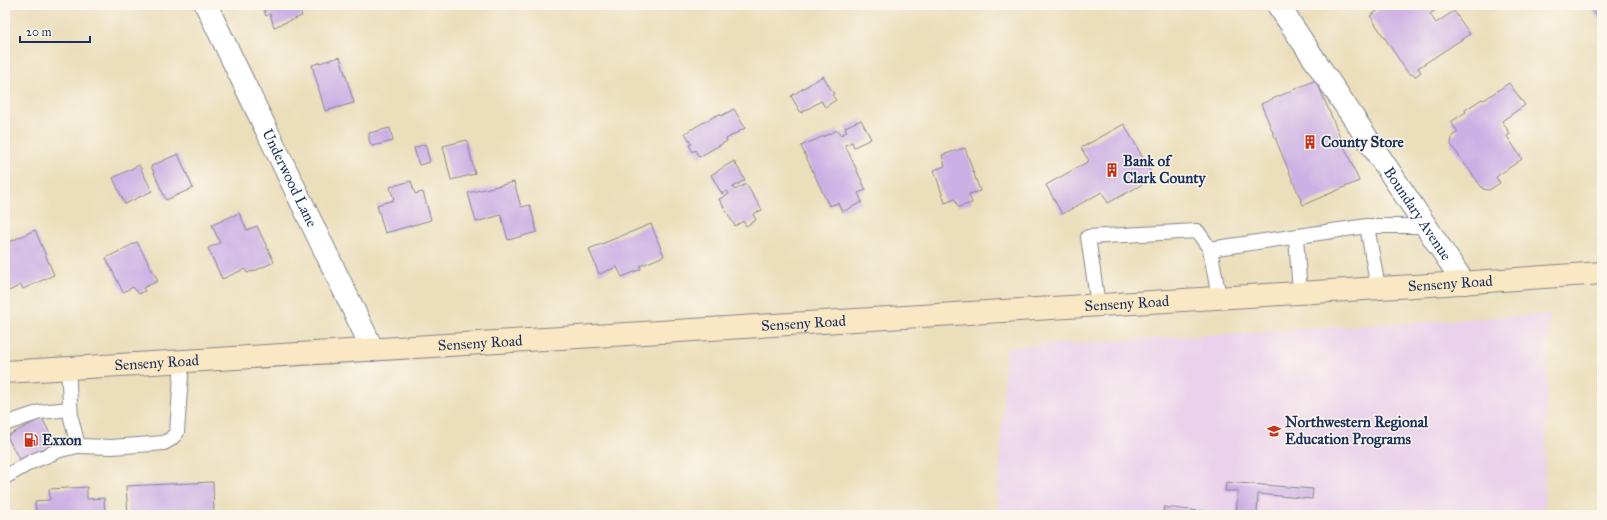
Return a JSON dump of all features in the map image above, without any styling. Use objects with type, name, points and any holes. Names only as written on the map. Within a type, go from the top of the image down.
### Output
[{"type":"main road","name":"Senseny Road","points":[[5,372],[1300,293],[1602,273]]},
{"type":"street","name":"Underwood Lane","points":[[206,5],[374,350]]},
{"type":"street","name":"Boundary Avenue","points":[[1278,5],[1464,282]]},
{"type":"lane","points":[[1210,249],[1367,226],[1426,226]]},
{"type":"lane","points":[[1367,226],[1378,288]]},
{"type":"lane","points":[[1098,305],[1088,237],[1197,231],[1210,249],[1219,298]]},
{"type":"lane","points":[[1296,237],[1300,293]]},
{"type":"lane","points":[[5,477],[30,462],[60,450],[78,446],[112,447],[164,443],[171,439],[177,432],[182,361]]},
{"type":"lane","points":[[68,368],[70,418],[78,446]]},
{"type":"lane","points":[[5,424],[40,412],[70,409]]},
{"type":"shaded area","name":"Northwestern Regional Education Programs","points":[[1549,314],[1544,515],[997,515],[1006,347]]},
{"type":"building","points":[[298,5],[302,16],[274,27],[270,14],[266,16],[263,6]]},
{"type":"building","points":[[1386,5],[1443,5],[1430,14],[1436,23],[1454,11],[1470,34],[1418,68],[1421,72],[1416,76],[1408,73],[1370,16]]},
{"type":"building","points":[[1594,5],[1602,5],[1602,18],[1599,18],[1594,13]]},
{"type":"building","points":[[340,57],[354,103],[325,111],[312,65]]},
{"type":"building","points":[[823,76],[836,100],[825,107],[821,101],[801,113],[791,96]]},
{"type":"building","name":"County Store","points":[[1316,80],[1359,181],[1303,205],[1261,104]]},
{"type":"building","points":[[1509,83],[1525,105],[1502,121],[1510,134],[1507,136],[1522,159],[1496,177],[1500,183],[1489,190],[1483,189],[1451,145],[1452,136],[1458,132],[1451,122],[1466,112],[1465,110],[1482,99],[1484,100]]},
{"type":"building","points":[[734,109],[745,128],[726,139],[727,141],[699,157],[695,150],[693,152],[689,145],[692,144],[685,133],[713,117],[720,114],[721,116]]},
{"type":"building","points":[[861,120],[871,139],[854,147],[852,142],[845,145],[866,190],[858,193],[862,202],[842,212],[838,203],[829,206],[801,146],[838,130],[840,135],[847,132],[845,127]]},
{"type":"building","name":"Bank of Clark County","points":[[1124,124],[1154,178],[1108,203],[1102,192],[1062,214],[1046,185],[1089,161],[1081,148]]},
{"type":"building","points":[[390,128],[393,141],[372,146],[369,140],[369,133]]},
{"type":"building","points":[[467,140],[475,174],[451,180],[443,146]]},
{"type":"building","points":[[425,144],[430,162],[419,165],[414,148]]},
{"type":"building","points":[[965,148],[980,191],[969,194],[972,203],[958,207],[955,199],[945,203],[934,170],[945,166],[942,155]]},
{"type":"building","points":[[178,154],[193,188],[166,200],[151,166]]},
{"type":"building","points":[[734,161],[745,180],[733,187],[735,190],[746,184],[762,210],[753,214],[756,220],[746,226],[743,221],[735,226],[719,199],[729,194],[727,191],[722,194],[711,175]]},
{"type":"building","points":[[139,165],[152,191],[125,204],[113,178]]},
{"type":"building","points":[[411,181],[415,194],[423,192],[431,220],[385,233],[377,205],[394,200],[390,187]]},
{"type":"building","points":[[514,182],[521,207],[530,205],[537,232],[508,240],[501,215],[476,222],[468,193]]},
{"type":"building","points":[[239,213],[247,230],[257,226],[274,262],[252,272],[247,273],[245,269],[222,279],[208,248],[220,243],[212,225]]},
{"type":"building","points":[[651,224],[664,256],[640,266],[641,269],[622,277],[617,267],[599,274],[589,249]]},
{"type":"building","points":[[35,230],[54,275],[23,289],[21,285],[5,293],[5,244]]},
{"type":"building","points":[[137,242],[158,281],[143,288],[145,291],[139,294],[133,287],[123,292],[106,258]]},
{"type":"building","name":"Exxon","points":[[42,418],[55,443],[20,461],[7,436]]},
{"type":"building","points":[[213,482],[214,515],[128,515],[126,486]]},
{"type":"building","points":[[1226,482],[1313,489],[1312,499],[1258,494],[1257,515],[1236,515],[1238,491],[1225,491]]},
{"type":"building","points":[[87,487],[87,499],[104,498],[105,515],[36,515],[35,501],[50,500],[49,489]]},
{"type":"building","points":[[1164,507],[1227,514],[1227,515],[1163,515]]},
{"type":"place","name":"County Store","points":[[1310,142]]},
{"type":"place","name":"Bank of Clark County","points":[[1112,170]]},
{"type":"place","name":"Northwestern Regional Education Programs","points":[[1274,431]]},
{"type":"place","name":"Exxon","points":[[31,440]]}]
